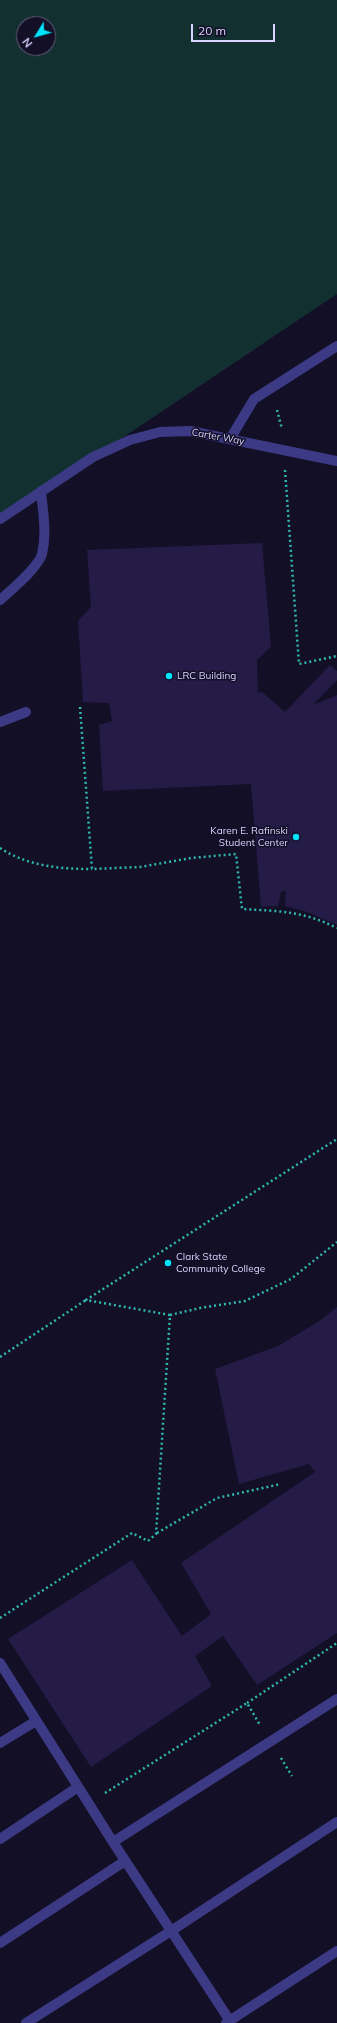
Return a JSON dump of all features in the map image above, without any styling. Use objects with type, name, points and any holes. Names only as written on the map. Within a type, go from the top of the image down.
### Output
[{"type":"lane","points":[[230,439],[254,398],[337,346]]},
{"type":"lane","name":"Carter Way","points":[[0,519],[93,457],[130,440],[160,432],[190,431],[337,461]]},
{"type":"lane","points":[[2,595],[26,576],[42,555],[45,529],[41,491]]},
{"type":"lane","points":[[0,722],[26,712]]},
{"type":"lane","points":[[0,1663],[228,2022],[337,1951]]},
{"type":"lane","points":[[113,1842],[337,1699]]},
{"type":"lane","points":[[0,1743],[36,1721]]},
{"type":"lane","points":[[0,1839],[78,1787]]},
{"type":"lane","points":[[26,2023],[171,1931],[337,1822]]},
{"type":"lane","points":[[0,1943],[125,1861]]},
{"type":"path","points":[[277,410],[285,450],[285,475],[299,664],[337,656]]},
{"type":"path","points":[[80,707],[92,869]]},
{"type":"path","points":[[0,848],[32,864],[65,868],[92,869],[140,867],[191,858],[236,854],[242,909],[301,914],[337,928]]},
{"type":"path","points":[[0,1356],[337,1139]]},
{"type":"path","points":[[86,1300],[170,1315],[200,1308],[245,1301],[291,1280],[337,1242]]},
{"type":"path","points":[[156,1534],[170,1315]]},
{"type":"path","points":[[0,1618],[132,1533],[148,1541],[156,1534],[217,1498],[281,1484]]},
{"type":"path","points":[[102,1789],[106,1794],[337,1643]]},
{"type":"path","points":[[247,1703],[292,1776]]},
{"type":"green space","points":[[0,0],[337,0],[337,294],[0,520]]},
{"type":"building","name":"LRC Building","points":[[262,543],[271,647],[257,660],[258,692],[250,693],[262,692],[285,712],[330,665],[337,671],[337,680],[313,705],[337,695],[337,925],[307,912],[285,906],[286,891],[281,892],[278,906],[261,907],[251,784],[103,791],[99,725],[112,721],[109,703],[83,702],[78,621],[91,607],[87,550]]},
{"type":"building","points":[[337,1307],[337,1633],[257,1685],[223,1636],[195,1656],[212,1686],[91,1767],[8,1639],[132,1560],[182,1636],[211,1614],[181,1563],[315,1472],[309,1464],[239,1484],[215,1369],[278,1346],[321,1320]]},
{"type":"place","name":"LRC Building","points":[[169,676]]},
{"type":"place","name":"Karen E. Rafinski Student Center","points":[[296,837]]},
{"type":"place","name":"Clark State Community College","points":[[168,1263]]}]
